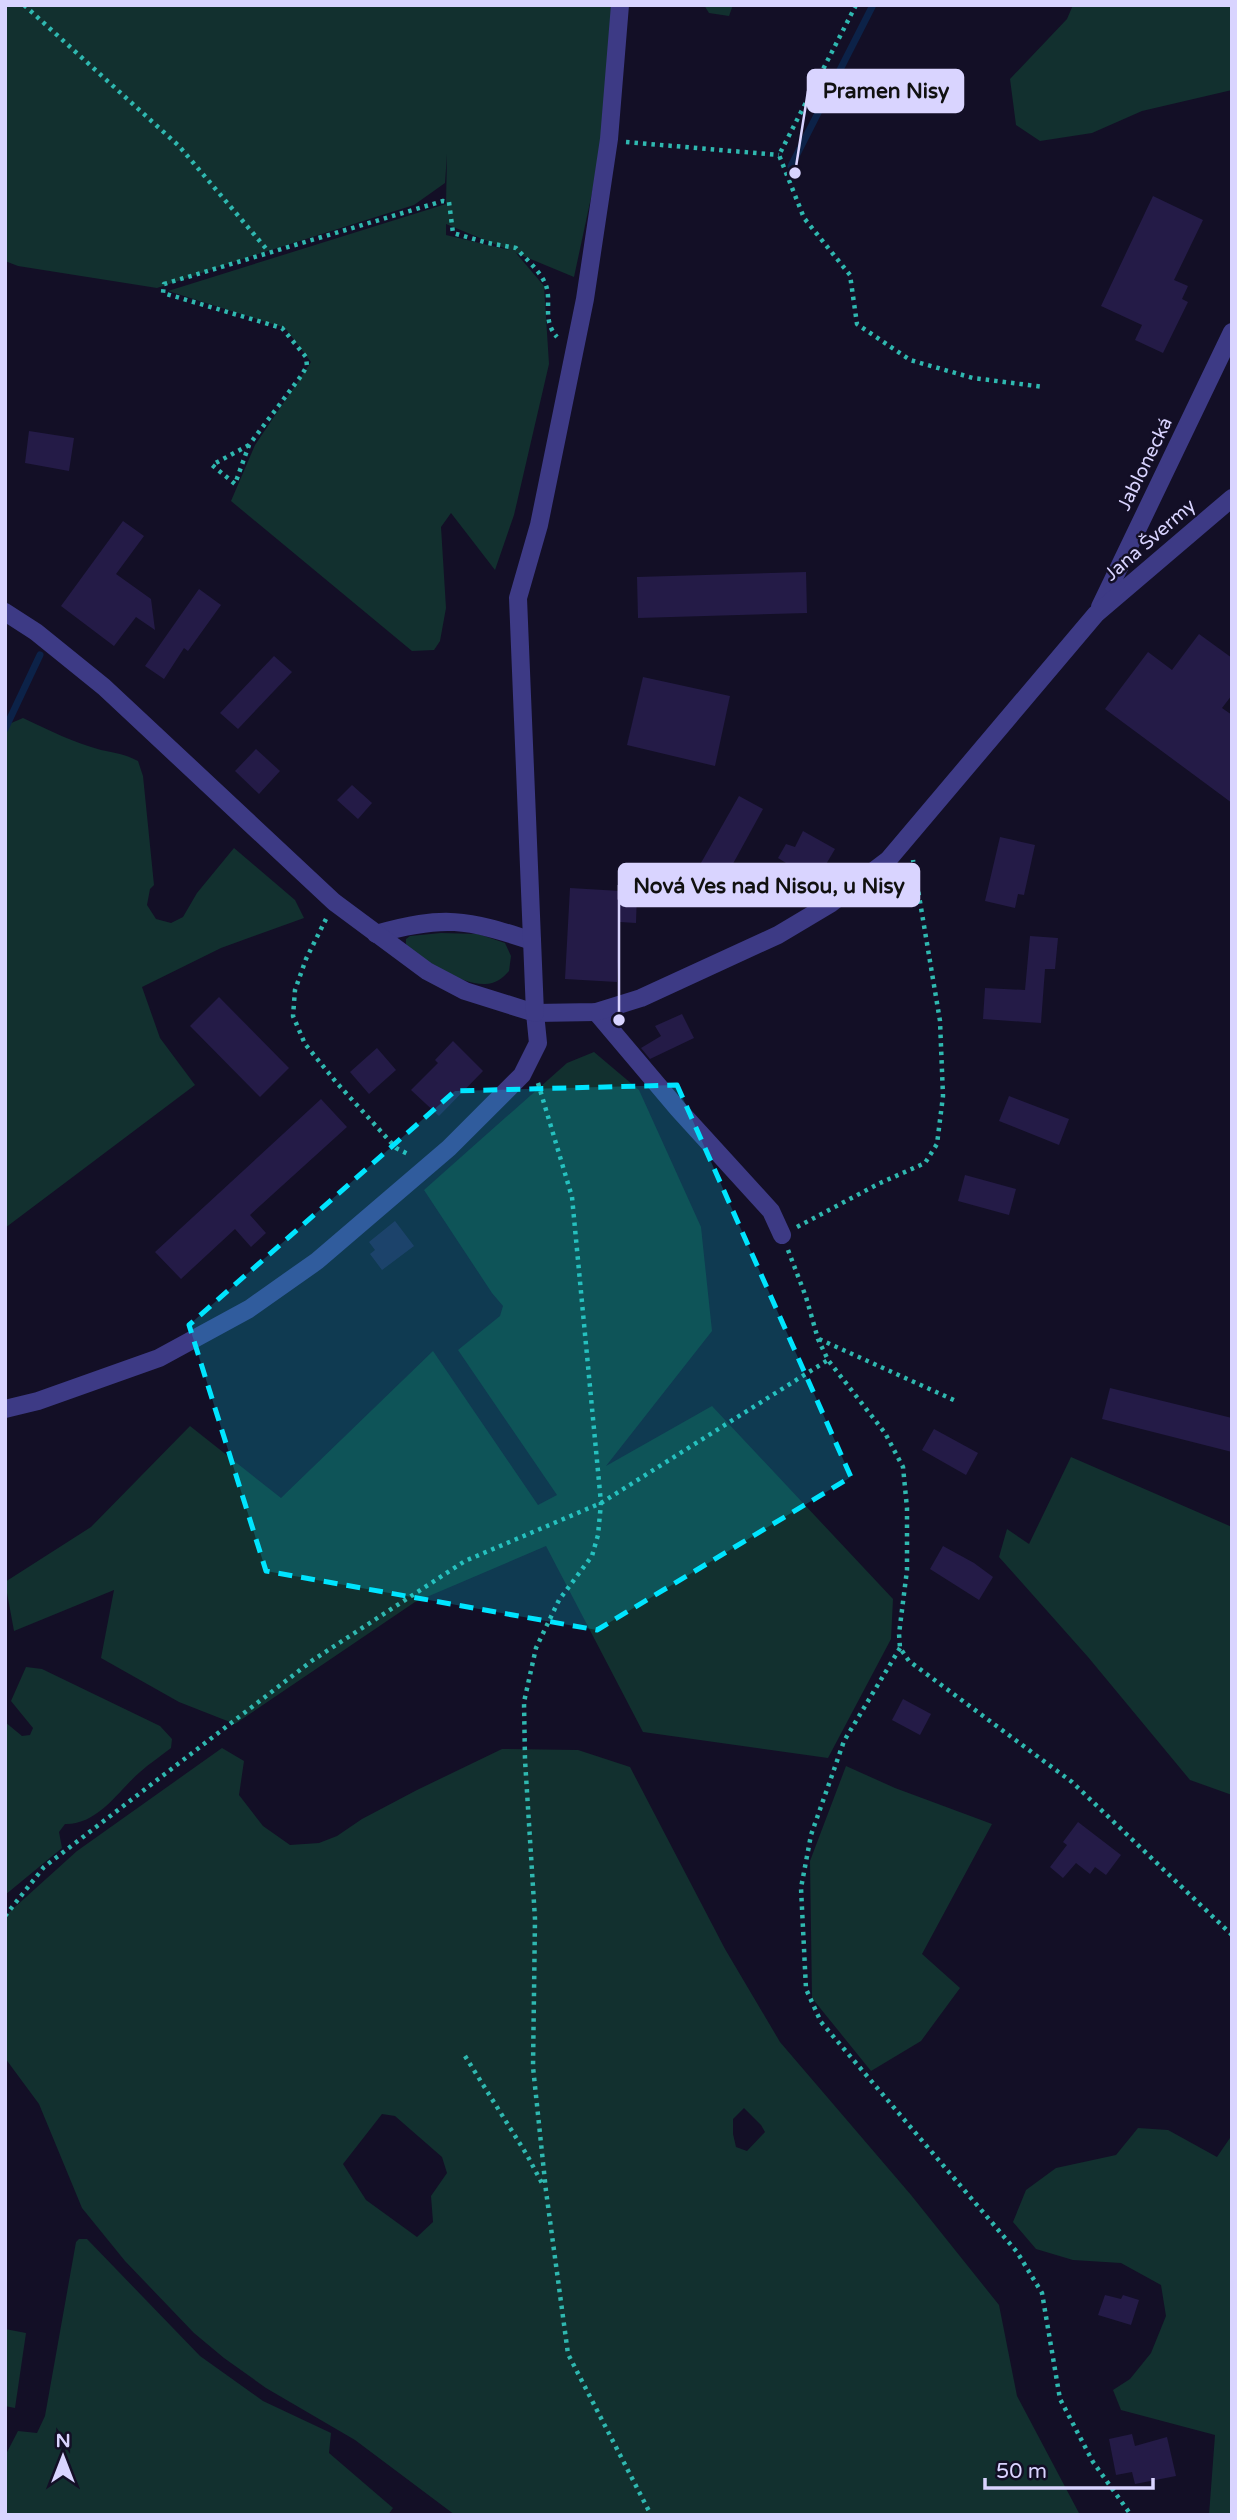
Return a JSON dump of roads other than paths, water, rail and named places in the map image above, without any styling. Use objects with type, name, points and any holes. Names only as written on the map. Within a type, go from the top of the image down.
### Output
[{"type":"street","points":[[5,1409],[38,1401],[159,1358],[249,1309],[317,1261],[430,1164],[522,1075],[538,1043],[518,598],[539,524],[585,299],[608,139],[620,5]]},
{"type":"street","name":"Jablonecká","points":[[1096,614],[1232,332]]},
{"type":"street","name":"Jana Švermy","points":[[1096,614],[1232,498]]},
{"type":"street","points":[[5,612],[36,632],[104,687],[334,902],[376,934],[427,971],[465,991],[535,1013],[596,1012],[641,998],[778,935],[830,904],[888,860],[1096,614]]},
{"type":"street","points":[[376,934],[415,923],[455,920],[488,927],[532,942]]},
{"type":"street","points":[[596,1012],[678,1109],[771,1211],[782,1235]]},
{"type":"waterway","points":[[791,166],[873,5]]},
{"type":"waterway","points":[[5,729],[40,655]]},
{"type":"place","name":"Pramen Nisy","points":[[795,173]]},
{"type":"place","name":"Nová Ves nad Nisou, u Nisy","points":[[619,1020]]}]
